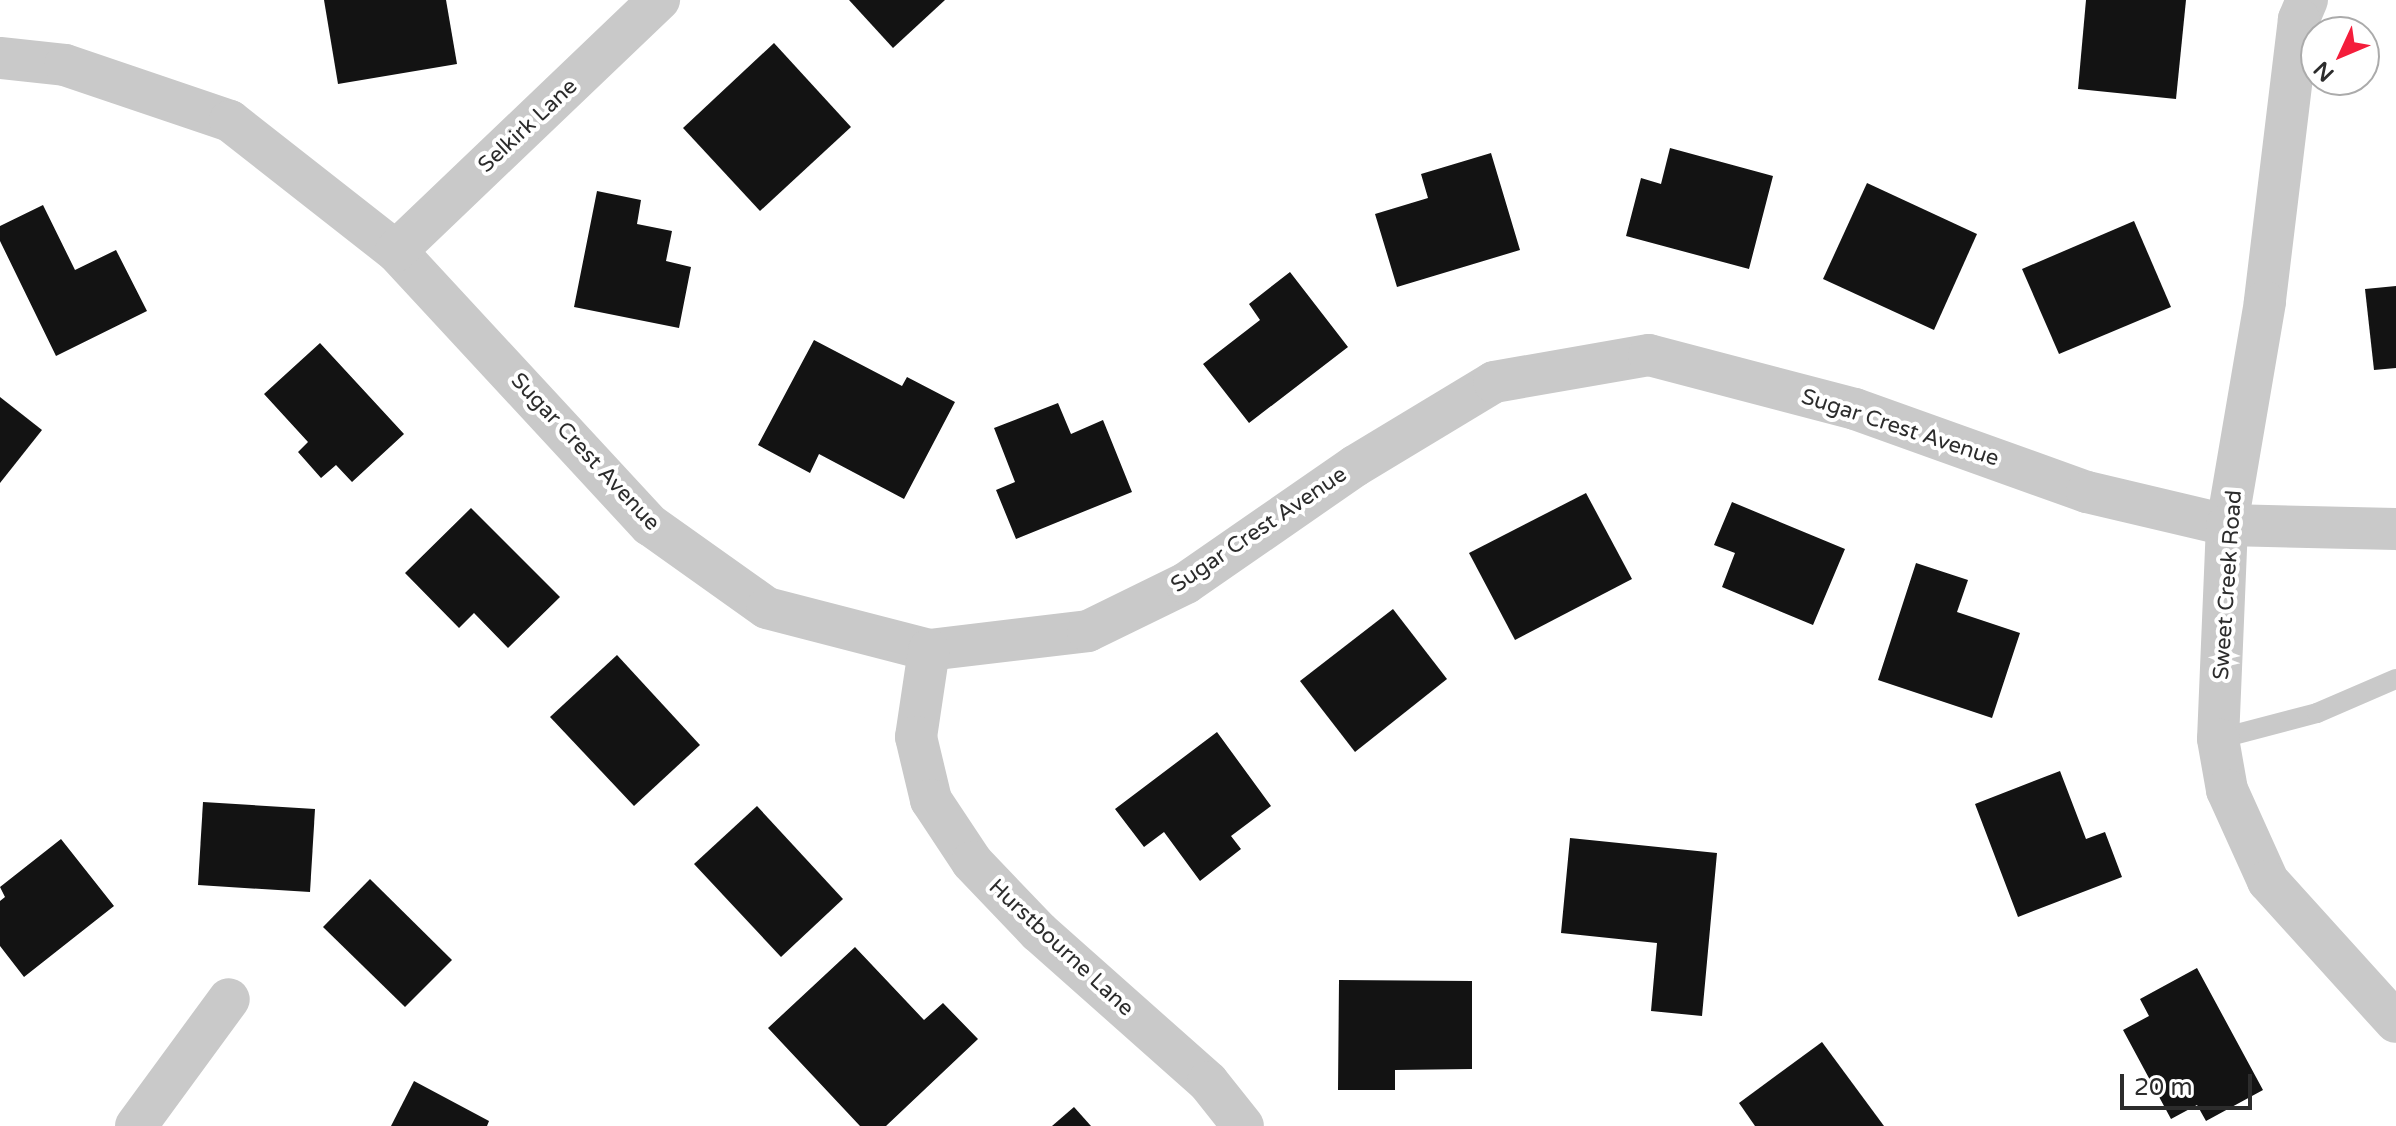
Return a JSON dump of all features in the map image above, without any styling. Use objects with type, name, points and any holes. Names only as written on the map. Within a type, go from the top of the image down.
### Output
[{"type":"street","name":"Selkirk Lane","points":[[396,251],[659,0]]},
{"type":"street","name":"Sweet Creek Road","points":[[2307,0],[2299,19],[2265,302],[2227,525],[2218,739],[2227,790],[2268,881],[2396,1022]]},
{"type":"street","name":"Sugar Crest Avenue","points":[[0,58],[65,65],[230,121],[396,251],[650,525],[767,608],[929,650],[1088,631],[1186,583],[1355,466],[1494,382],[1649,355],[1855,409],[2087,492],[2227,525],[2396,529]]},
{"type":"street","name":"Hurstbourne Lane","points":[[929,650],[916,737],[931,800],[972,862],[1039,932],[1208,1082],[1243,1126]]},
{"type":"street","points":[[136,1126],[229,999]]},
{"type":"lane","points":[[2218,739],[2317,713],[2396,679]]},
{"type":"building","points":[[324,0],[446,0],[457,64],[338,84]]},
{"type":"building","points":[[849,0],[945,0],[893,48]]},
{"type":"building","points":[[2086,0],[2186,0],[2176,99],[2078,89]]},
{"type":"building","points":[[774,43],[851,127],[760,211],[683,128]]},
{"type":"building","points":[[1670,148],[1773,176],[1749,269],[1626,236],[1641,178],[1661,184]]},
{"type":"building","points":[[1491,153],[1520,250],[1397,287],[1375,214],[1428,198],[1421,174]]},
{"type":"building","points":[[1867,183],[1977,234],[1934,330],[1823,279]]},
{"type":"building","points":[[597,191],[641,200],[637,224],[672,231],[666,261],[691,267],[679,328],[574,307]]},
{"type":"building","points":[[43,205],[75,270],[116,250],[147,311],[56,356],[0,241],[0,226]]},
{"type":"building","points":[[2134,221],[2171,307],[2059,354],[2022,269]]},
{"type":"building","points":[[1290,272],[1348,347],[1249,423],[1203,364],[1260,320],[1249,304]]},
{"type":"building","points":[[2396,286],[2396,368],[2374,370],[2365,289]]},
{"type":"building","points":[[814,340],[902,386],[907,377],[955,402],[904,499],[819,454],[810,473],[758,445]]},
{"type":"building","points":[[320,343],[404,434],[352,482],[336,465],[321,478],[298,452],[308,442],[264,394]]},
{"type":"building","points":[[0,397],[42,430],[0,483]]},
{"type":"building","points":[[1058,403],[1071,434],[1103,420],[1132,492],[1016,539],[996,490],[1015,482],[994,428]]},
{"type":"building","points":[[1586,493],[1632,579],[1515,640],[1469,553]]},
{"type":"building","points":[[1732,502],[1845,549],[1813,625],[1722,587],[1735,553],[1714,545]]},
{"type":"building","points":[[471,508],[560,597],[508,648],[474,613],[459,628],[405,573]]},
{"type":"building","points":[[1916,563],[1968,580],[1957,612],[2020,633],[1992,718],[1878,680]]},
{"type":"building","points":[[1393,609],[1447,679],[1355,752],[1300,681]]},
{"type":"building","points":[[617,655],[700,745],[634,806],[550,717]]},
{"type":"building","points":[[1217,732],[1271,806],[1231,836],[1241,849],[1200,881],[1164,832],[1144,847],[1115,809]]},
{"type":"building","points":[[2060,771],[2086,839],[2105,832],[2122,877],[2018,917],[1975,804]]},
{"type":"building","points":[[203,802],[315,809],[310,892],[198,885]]},
{"type":"building","points":[[757,806],[843,899],[781,957],[694,864]]},
{"type":"building","points":[[1570,838],[1717,853],[1702,1016],[1651,1011],[1657,943],[1561,933]]},
{"type":"building","points":[[61,839],[114,906],[24,977],[0,946],[0,901],[5,897],[0,887]]},
{"type":"building","points":[[370,879],[452,960],[405,1007],[323,927]]},
{"type":"building","points":[[855,947],[924,1020],[943,1003],[978,1039],[886,1126],[860,1126],[768,1028]]},
{"type":"building","points":[[2197,968],[2263,1090],[2206,1121],[2197,1105],[2171,1119],[2123,1030],[2149,1016],[2140,999]]},
{"type":"building","points":[[1339,980],[1472,981],[1472,1069],[1395,1070],[1395,1090],[1338,1090]]},
{"type":"building","points":[[1822,1042],[1884,1126],[1755,1126],[1739,1103]]},
{"type":"building","points":[[414,1081],[489,1121],[487,1126],[391,1126]]},
{"type":"building","points":[[1074,1107],[1091,1126],[1052,1126]]}]
